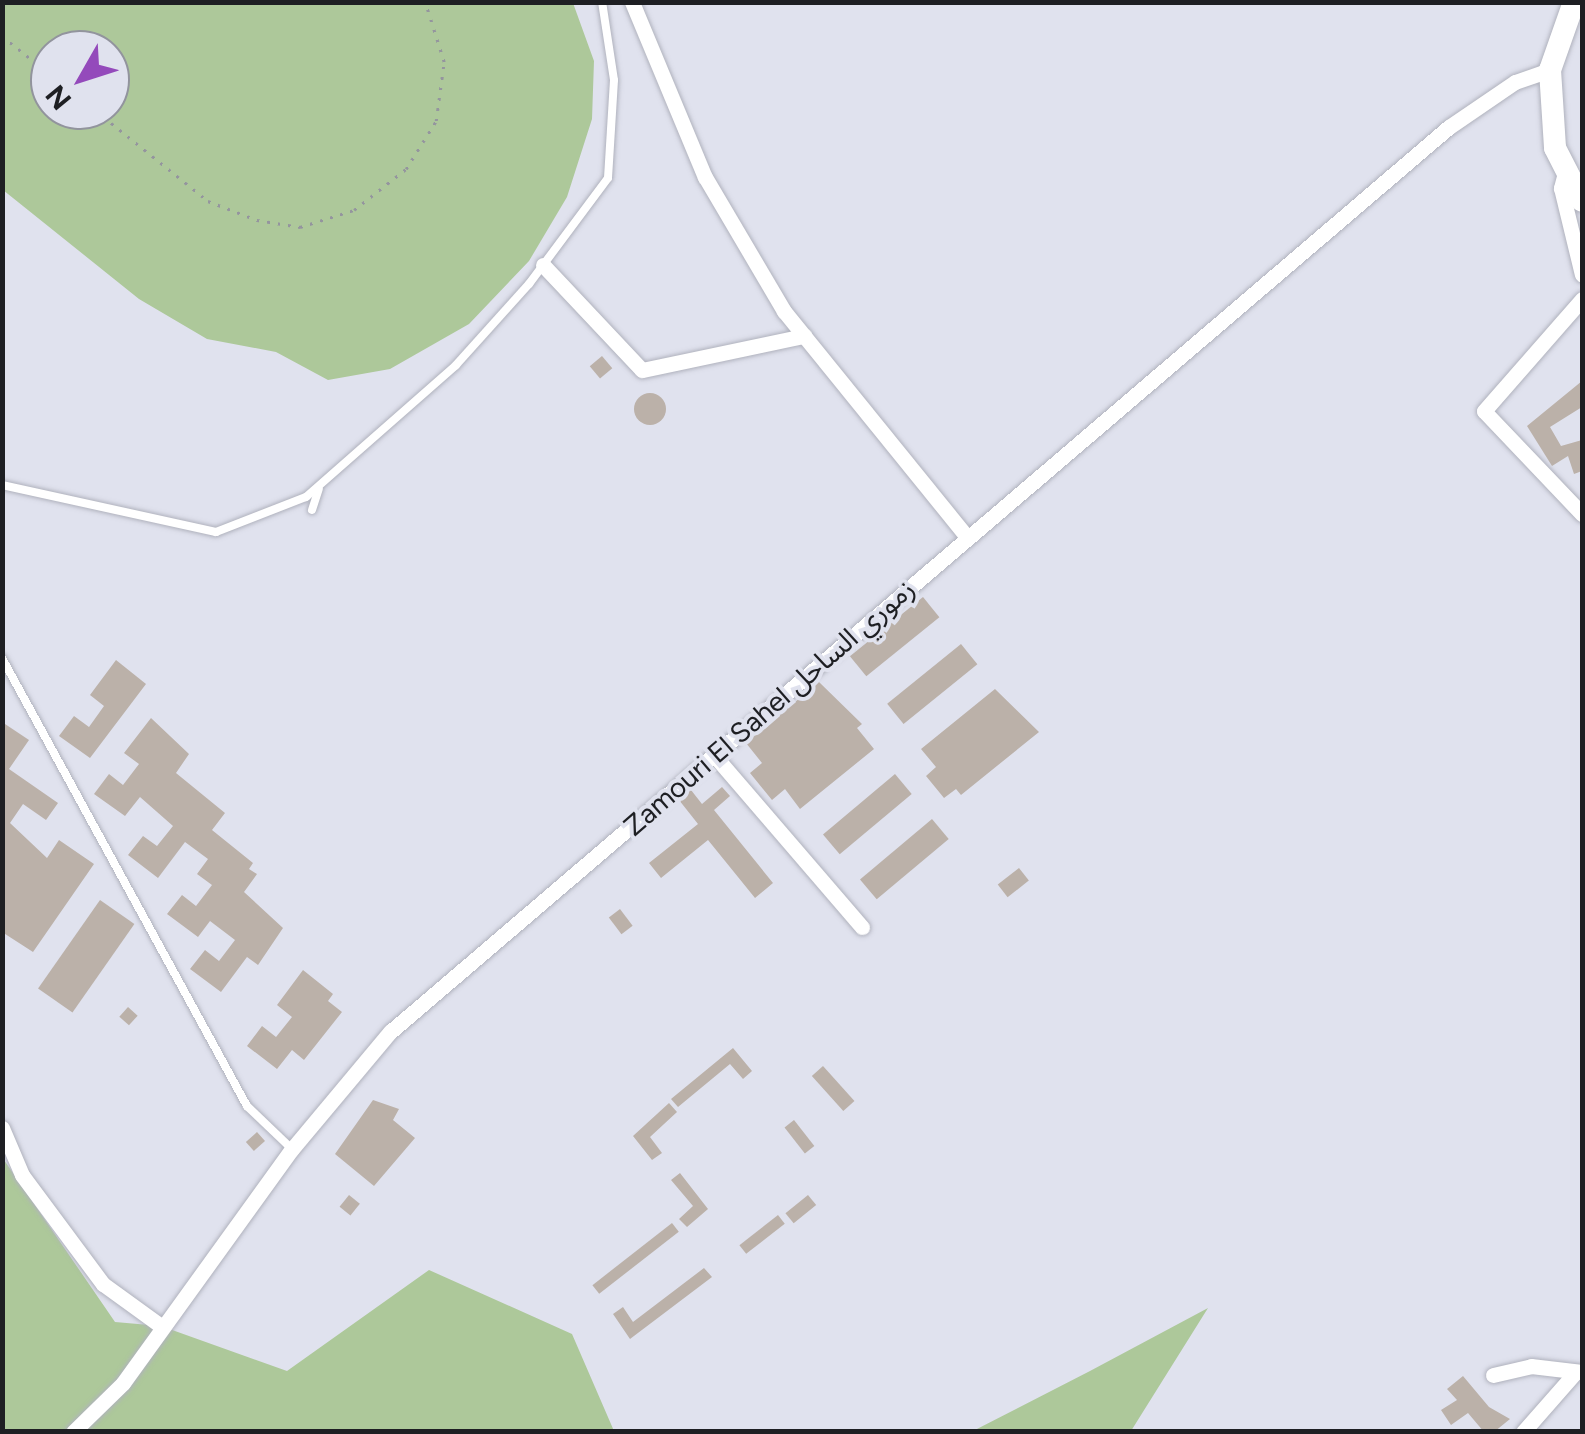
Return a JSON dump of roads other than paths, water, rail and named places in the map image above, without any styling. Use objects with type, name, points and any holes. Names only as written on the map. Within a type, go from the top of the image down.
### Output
[{"type":"street","points":[[632,2],[705,177],[804,336],[968,538]]},
{"type":"street","points":[[1574,2],[1550,70],[1555,148],[1582,201]]},
{"type":"street","name":"Zamouri El Sahel زموري الساحل","points":[[72,1432],[123,1383],[292,1149],[390,1032],[1449,127],[1515,82],[1550,70]]},
{"type":"street","points":[[1566,168],[1561,188],[1582,275]]},
{"type":"street","points":[[544,265],[642,370],[804,336]]},
{"type":"street","points":[[1582,300],[1484,411],[1582,514]]},
{"type":"street","points":[[714,755],[862,928]]},
{"type":"street","points":[[2,1128],[22,1175],[103,1284],[162,1326]]},
{"type":"street","points":[[1493,1376],[1531,1366],[1578,1373]]},
{"type":"street","points":[[1523,1432],[1578,1373]]},
{"type":"lane","points":[[2,485],[216,532],[306,498],[456,366],[544,265],[608,178],[614,80],[602,2]]},
{"type":"lane","points":[[312,510],[320,485]]},
{"type":"lane","points":[[2,658],[247,1106],[292,1149]]}]
